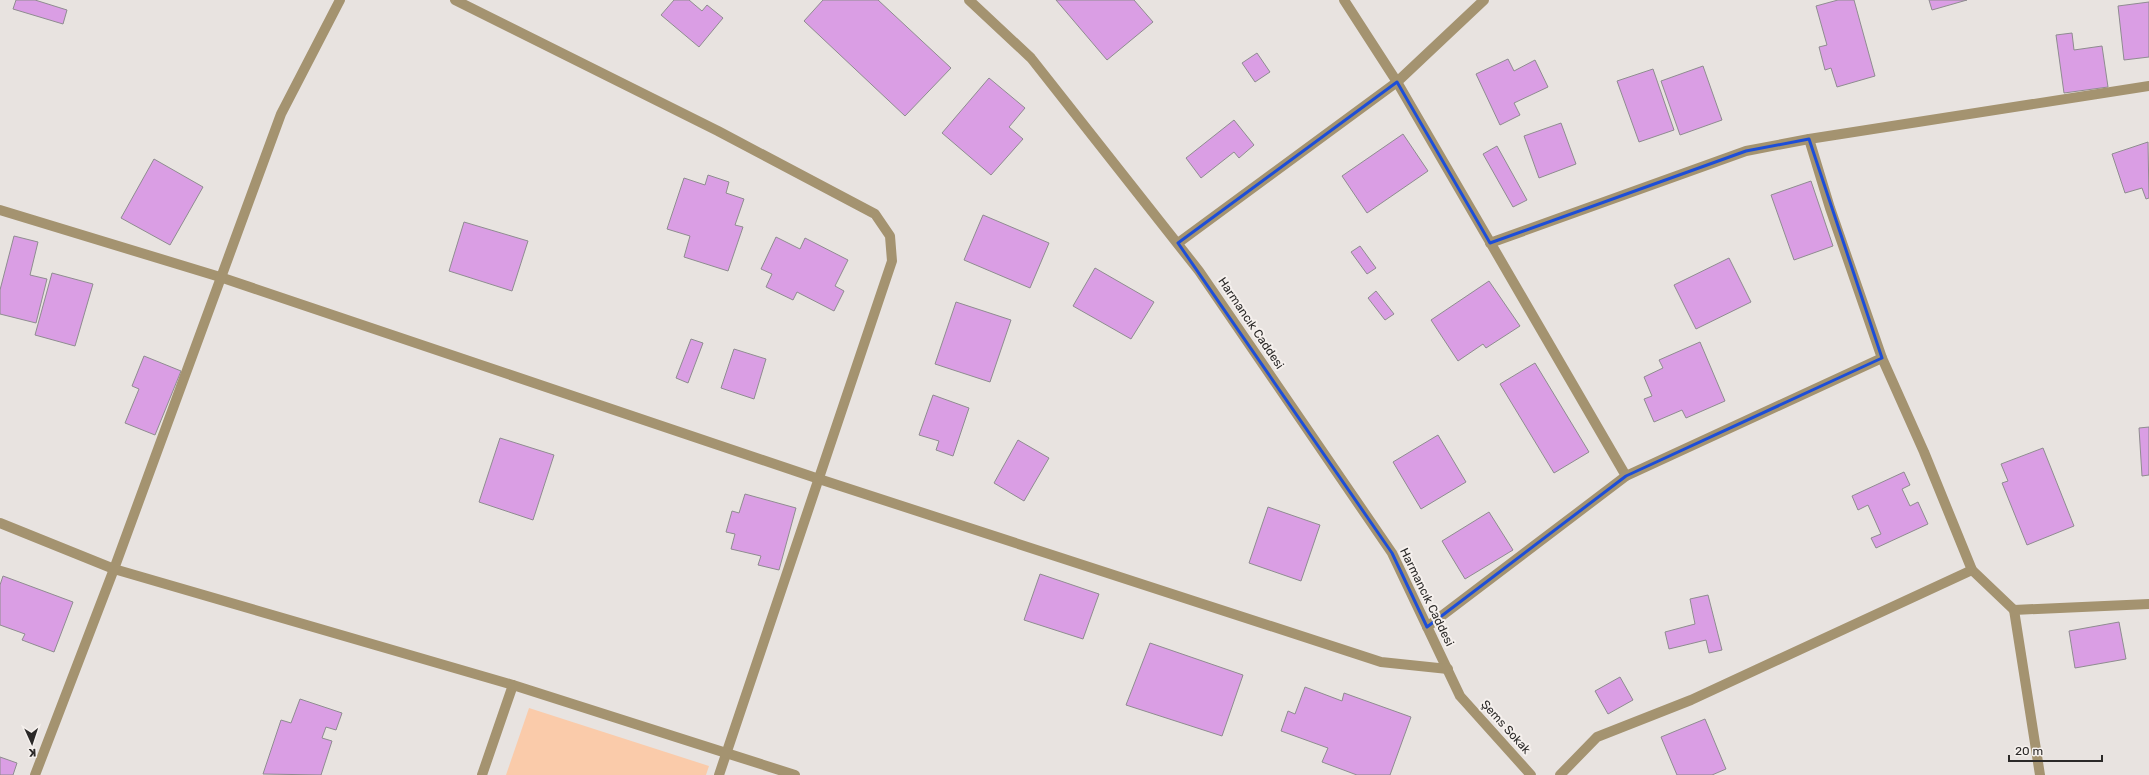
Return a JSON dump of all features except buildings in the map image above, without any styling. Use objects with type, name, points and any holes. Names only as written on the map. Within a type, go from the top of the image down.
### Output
[{"type":"street","points":[[35,775],[114,570],[220,277],[281,114],[340,0]]},
{"type":"street","points":[[454,0],[718,131],[875,214],[890,236],[892,261],[820,479],[719,775]]},
{"type":"street","name":"Harmancık Caddesi","points":[[970,0],[1031,58],[1199,271],[1392,553],[1460,696]]},
{"type":"street","points":[[1344,0],[1397,82],[1626,476]]},
{"type":"street","points":[[1178,243],[1397,82],[1484,0]]},
{"type":"street","points":[[1490,244],[1746,151],[1809,139],[2149,86]]},
{"type":"street","points":[[1809,139],[1830,208],[1882,358],[1924,452],[1972,570],[2014,610],[2040,775]]},
{"type":"street","points":[[0,210],[220,277],[820,479],[1381,662],[1448,669]]},
{"type":"street","points":[[1427,627],[1626,476],[1882,358]]},
{"type":"street","points":[[0,523],[114,570],[513,685],[795,775]]},
{"type":"street","points":[[1560,775],[1597,737],[1691,700],[1972,570]]},
{"type":"street","points":[[2014,610],[2149,604]]},
{"type":"street","points":[[482,775],[513,685]]},
{"type":"street","name":"Şems Sokak","points":[[1460,696],[1531,775]]},
{"type":"highlighted area","points":[[1397,82],[1490,243],[1746,151],[1809,139],[1882,358],[1626,476],[1427,627],[1392,553],[1178,243]]},
{"type":"shaded area","points":[[529,708],[709,766],[706,775],[506,775]]}]
